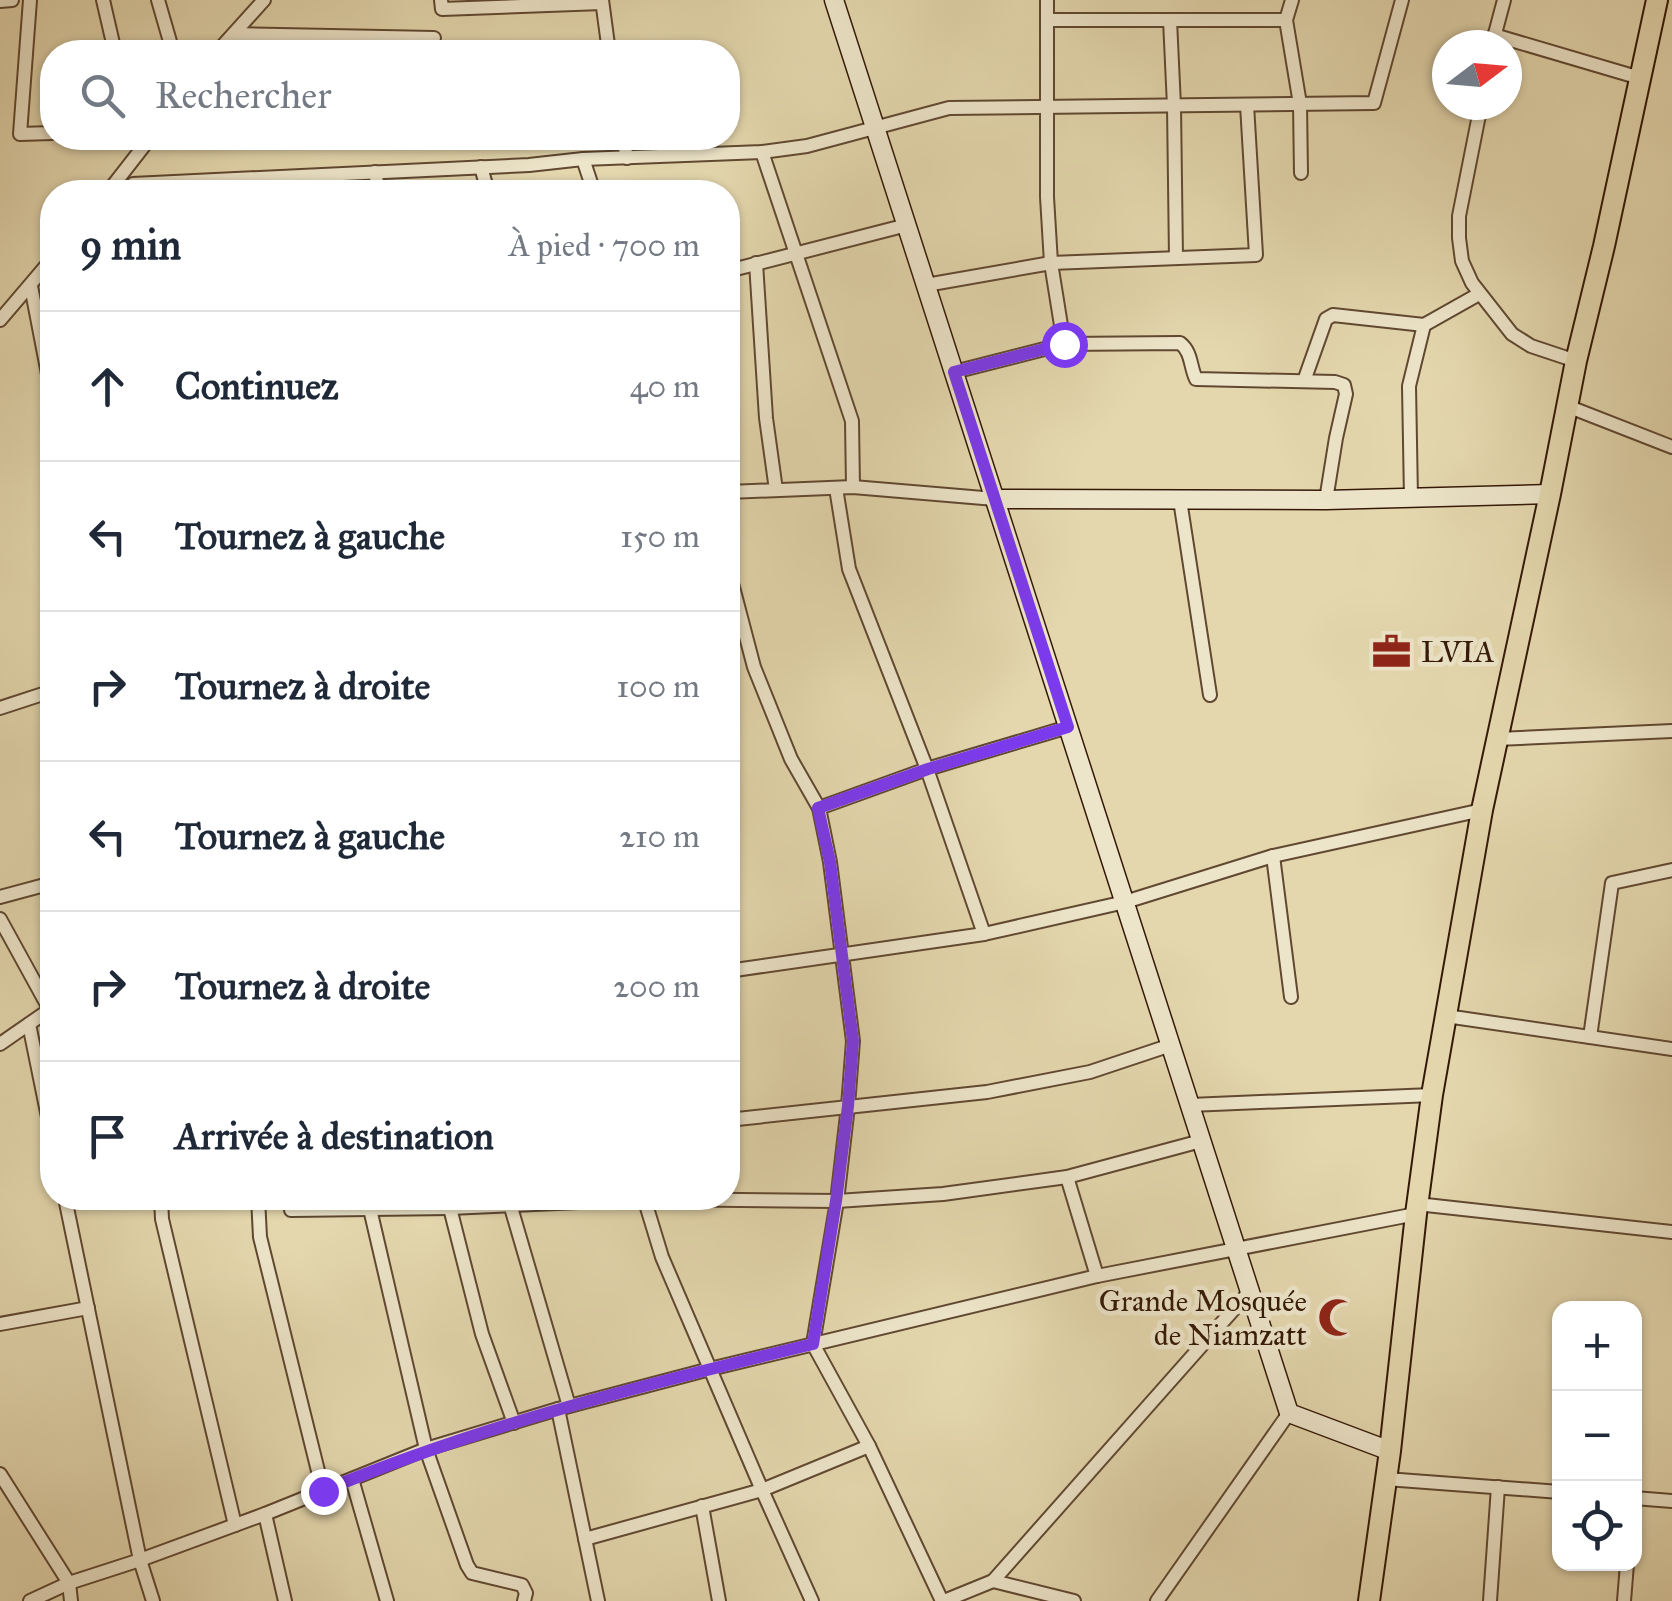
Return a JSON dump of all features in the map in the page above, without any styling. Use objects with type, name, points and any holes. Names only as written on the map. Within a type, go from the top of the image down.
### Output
[{"type":"main road","points":[[1370,1601],[1432,1095],[1482,810],[1576,360],[1658,0]]},
{"type":"street","points":[[0,1],[12,0]]},
{"type":"street","points":[[30,0],[20,134],[40,133]]},
{"type":"street","points":[[102,0],[112,40]]},
{"type":"street","points":[[158,0],[170,40]]},
{"type":"street","points":[[228,40],[264,0]]},
{"type":"street","points":[[441,0],[442,9],[602,2],[607,40]]},
{"type":"street","points":[[834,0],[1289,1414]]},
{"type":"street","points":[[1047,0],[1047,198],[1051,262],[1064,344]]},
{"type":"street","points":[[1292,0],[1286,20],[1300,104],[1301,173]]},
{"type":"street","points":[[310,180],[375,172],[762,152],[807,146],[949,108],[1374,104],[1402,0]]},
{"type":"street","points":[[1496,30],[1504,0]]},
{"type":"street","points":[[1048,20],[1286,20]]},
{"type":"street","points":[[1170,20],[1176,258]]},
{"type":"street","points":[[234,34],[434,38]]},
{"type":"street","points":[[1522,47],[1640,78]]},
{"type":"street","points":[[926,284],[1051,262],[1256,255],[1246,105]]},
{"type":"street","points":[[1477,120],[1458,216],[1462,261],[1479,294],[1512,334],[1531,346],[1576,360]]},
{"type":"street","points":[[131,180],[137,150]]},
{"type":"street","points":[[625,150],[627,158]]},
{"type":"street","points":[[762,152],[852,421],[853,487]]},
{"type":"street","points":[[583,160],[590,180]]},
{"type":"street","points":[[481,167],[485,180]]},
{"type":"street","points":[[375,172],[377,180]]},
{"type":"street","points":[[740,268],[906,225]]},
{"type":"street","points":[[756,264],[766,418],[776,490]]},
{"type":"street","points":[[1,317],[40,274]]},
{"type":"street","points":[[31,286],[40,332]]},
{"type":"street","points":[[1304,381],[1326,319],[1333,314],[1424,326],[1479,294]]},
{"type":"street","points":[[1411,498],[1409,386],[1424,326]]},
{"type":"street","points":[[954,372],[1064,344],[1180,343],[1190,355],[1196,379],[1336,382],[1344,385],[1346,394],[1326,500]]},
{"type":"street","points":[[1567,406],[1672,447]]},
{"type":"street","points":[[740,492],[853,487],[995,499],[1180,500],[1550,494]]},
{"type":"street","points":[[836,488],[849,569],[928,769],[984,934]]},
{"type":"street","points":[[1180,500],[1210,696]]},
{"type":"street","points":[[740,614],[754,667],[791,758],[818,808],[830,862],[853,1041],[836,1201],[813,1344],[869,1446],[943,1601],[993,1581],[1250,1291]]},
{"type":"street","points":[[0,708],[40,695]]},
{"type":"street","points":[[818,808],[928,769],[1068,727]]},
{"type":"street","points":[[1498,739],[1672,731]]},
{"type":"street","points":[[740,969],[984,934],[1125,902],[1273,856],[1482,810]]},
{"type":"street","points":[[1273,856],[1291,997]]},
{"type":"street","points":[[1590,1037],[1612,883],[1672,870]]},
{"type":"street","points":[[0,897],[40,885]]},
{"type":"street","points":[[0,919],[40,990]]},
{"type":"street","points":[[0,1044],[40,1016]]},
{"type":"street","points":[[1446,1016],[1672,1049]]},
{"type":"street","points":[[29,1024],[40,1078]]},
{"type":"street","points":[[740,1119],[988,1092],[1090,1072],[1171,1045]]},
{"type":"street","points":[[1190,1105],[1432,1095]]},
{"type":"street","points":[[740,1200],[836,1201],[943,1194],[1067,1177],[1201,1141]]},
{"type":"street","points":[[1067,1177],[1096,1276]]},
{"type":"street","points":[[30,1601],[426,1450],[564,1407],[1096,1276],[1416,1209],[1672,1232]]},
{"type":"street","points":[[68,1210],[140,1560],[153,1601]]},
{"type":"street","points":[[162,1210],[235,1525]]},
{"type":"street","points":[[259,1210],[260,1236],[323,1491]]},
{"type":"street","points":[[370,1210],[426,1450],[466,1565],[472,1572],[522,1585],[524,1601]]},
{"type":"street","points":[[451,1210],[482,1334],[514,1423]]},
{"type":"street","points":[[512,1210],[564,1407],[598,1601]]},
{"type":"street","points":[[648,1210],[662,1256],[812,1601]]},
{"type":"street","points":[[0,1324],[88,1308]]},
{"type":"street","points":[[1289,1414],[1390,1451]]},
{"type":"street","points":[[1157,1601],[1289,1414]]},
{"type":"street","points":[[585,1538],[762,1490],[869,1446]]},
{"type":"street","points":[[0,1474],[69,1584],[72,1601]]},
{"type":"street","points":[[352,1479],[386,1601]]},
{"type":"street","points":[[1386,1479],[1552,1491]]},
{"type":"street","points":[[1490,1601],[1498,1487]]},
{"type":"street","points":[[1642,1499],[1672,1501]]},
{"type":"street","points":[[702,1506],[719,1601]]},
{"type":"street","points":[[265,1514],[285,1601]]},
{"type":"street","points":[[1624,1601],[1626,1571]]},
{"type":"street","points":[[993,1581],[1074,1601]]},
{"type":"place","name":"LVIA","points":[[1391,652]]},
{"type":"place","name":"Grande Mosquée de Niamzatt","points":[[1337,1318]]},
{"type":"route","points":[[323,1491],[426,1450],[558,1408],[813,1344],[836,1201],[853,1041],[830,862],[818,808],[928,769],[1068,727],[954,372],[1064,344]]}]
